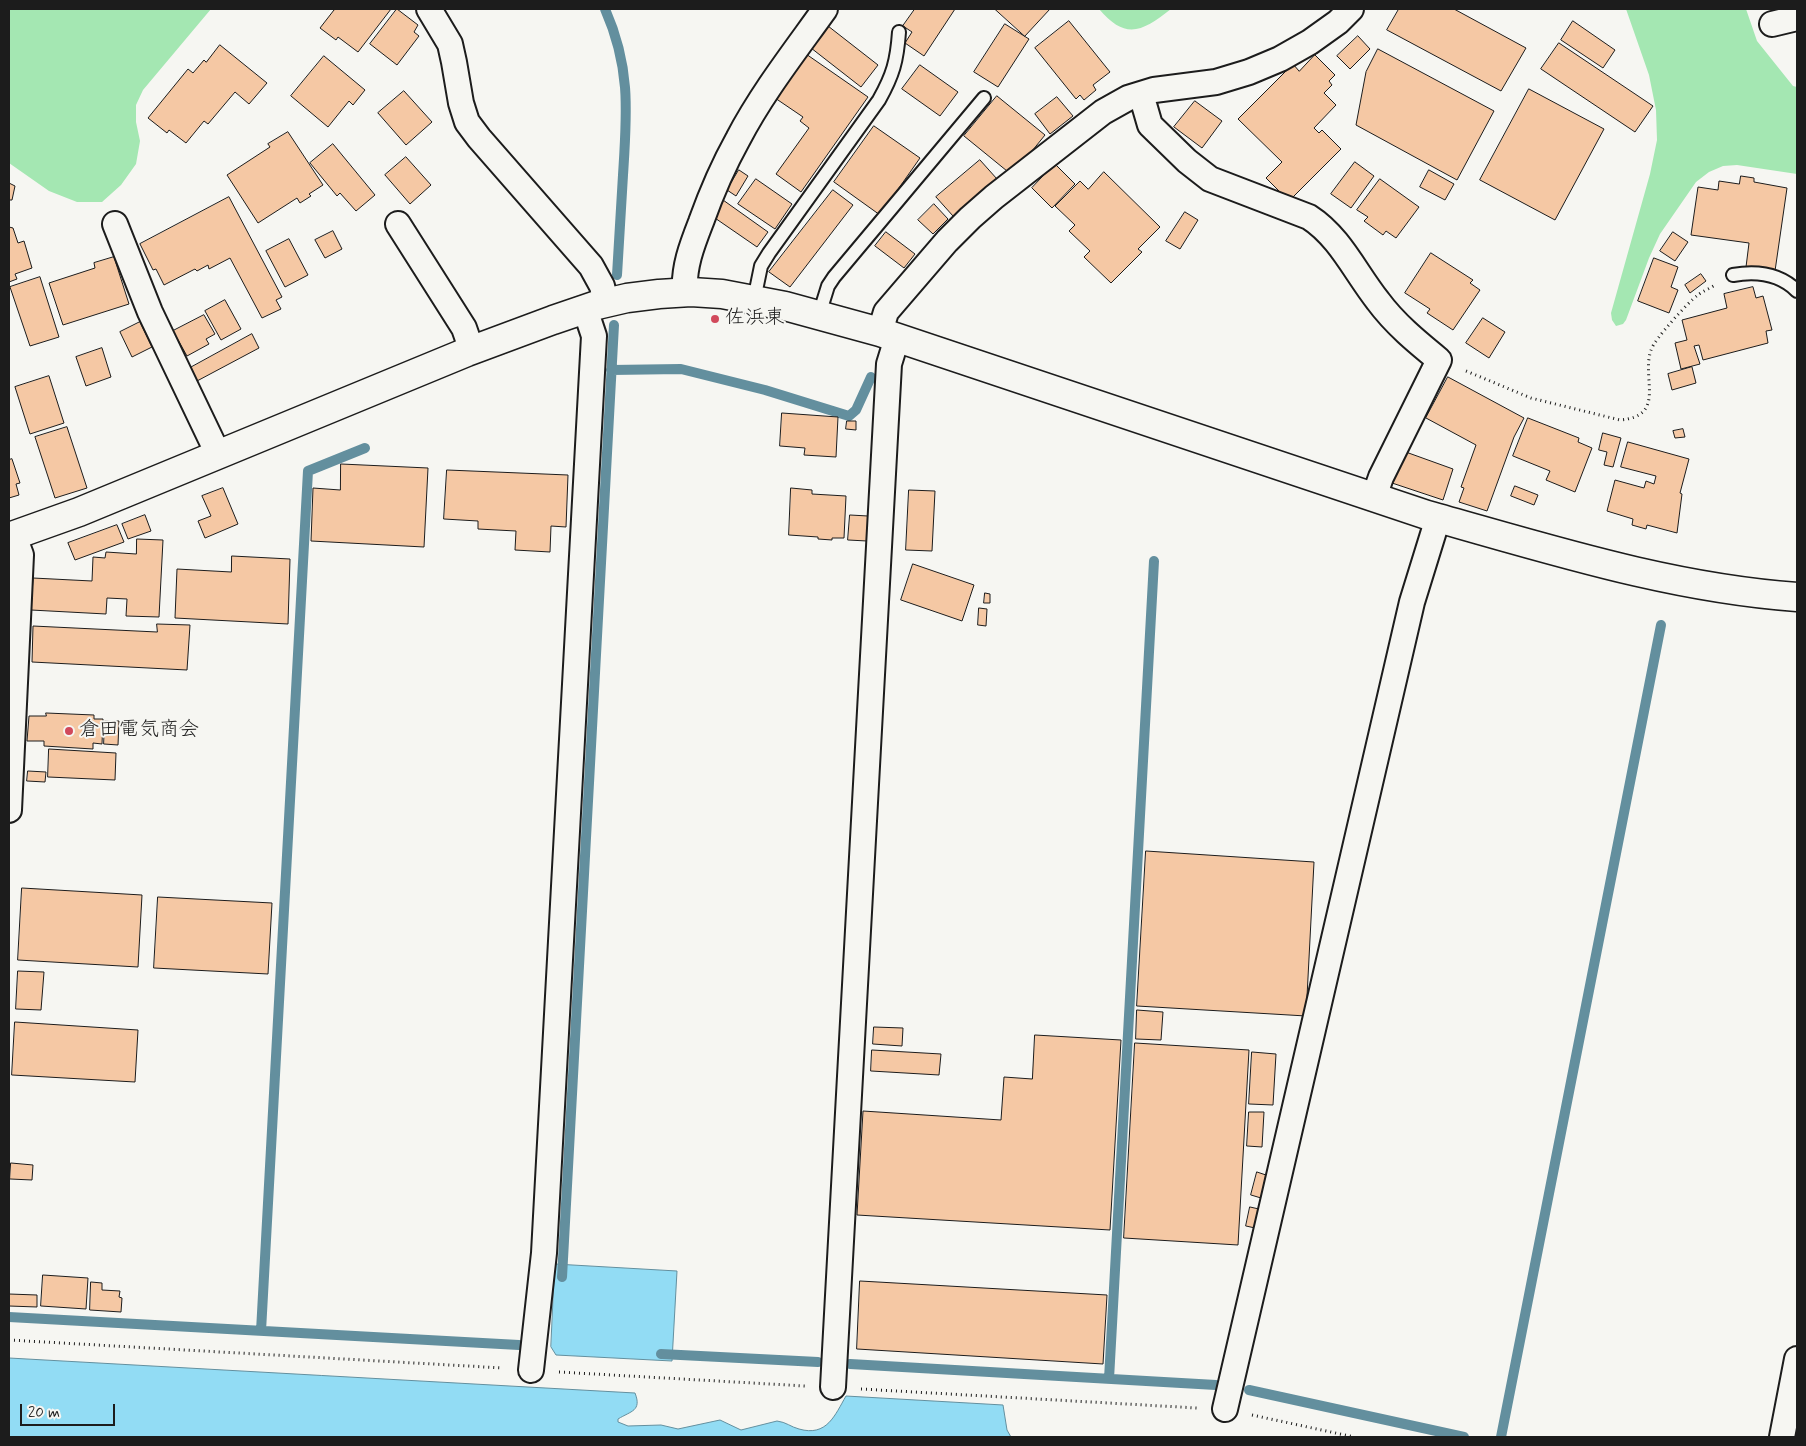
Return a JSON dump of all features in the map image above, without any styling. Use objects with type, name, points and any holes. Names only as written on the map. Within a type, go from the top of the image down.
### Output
[{"type":"street","points":[[429,9],[450,44],[460,103],[468,122],[479,138],[591,266],[602,286],[595,306],[544,1243],[531,1370]]},
{"type":"street","points":[[685,292],[686,268],[693,245],[712,190],[738,137],[825,9]]},
{"type":"street","points":[[833,1387],[889,364],[889,335],[886,312],[947,241],[970,218],[994,197],[1104,112],[1128,98],[1154,90],[1216,82],[1249,72],[1280,59],[1310,42],[1338,22],[1351,9]]},
{"type":"street","points":[[1772,24],[1797,18]]},
{"type":"street","points":[[1141,94],[1150,125],[1198,171],[1210,179],[1309,217],[1323,226],[1334,238],[1377,301],[1410,336],[1439,360],[1381,477],[1374,497]]},
{"type":"street","points":[[115,224],[150,312],[218,454]]},
{"type":"street","points":[[398,224],[464,328],[472,350]]},
{"type":"street","points":[[9,810],[21,556],[11,536],[79,512],[472,350],[595,306],[627,298],[659,294],[685,292],[722,294],[818,315],[889,335],[1438,518],[1553,551],[1641,573],[1734,590],[1797,597]]},
{"type":"street","points":[[1225,1409],[1412,602],[1438,518]]},
{"type":"street","points":[[1782,1437],[1797,1359]]},
{"type":"lane","points":[[754,300],[761,266],[769,253],[879,100],[890,79],[897,56],[899,32]]},
{"type":"lane","points":[[818,315],[828,286],[834,277],[984,98]]},
{"type":"lane","points":[[1732,275],[1748,272],[1764,273],[1779,278],[1797,291]]},
{"type":"path","points":[[1439,360],[1532,398],[1620,420],[1634,419],[1645,410],[1650,397],[1649,360],[1651,349],[1656,340],[1697,296],[1732,275]]},
{"type":"path","points":[[9,1340],[1225,1409],[1354,1437]]},
{"type":"green space","points":[[9,9],[211,9],[143,90],[136,105],[136,122],[140,141],[136,164],[121,185],[102,202],[77,202],[49,191],[9,163]]},
{"type":"green space","points":[[1099,9],[1171,9],[1152,23],[1143,27],[1126,29],[1118,26]]},
{"type":"green space","points":[[1626,9],[1746,9],[1757,41],[1793,86],[1797,87],[1797,174],[1737,165],[1723,166],[1709,172],[1696,182],[1660,234],[1626,320],[1623,324],[1616,326],[1612,320],[1611,313],[1650,174],[1657,140],[1656,110],[1649,75]]},
{"type":"water","points":[[555,1264],[677,1271],[672,1361],[556,1355],[551,1347]]},
{"type":"water","points":[[9,1358],[635,1393],[637,1399],[636,1407],[618,1419],[618,1422],[628,1426],[661,1425],[678,1429],[720,1420],[741,1430],[777,1421],[799,1429],[817,1430],[829,1423],[846,1396],[1003,1405],[1007,1430],[1011,1437],[9,1437]]},
{"type":"building","points":[[333,9],[391,9],[358,52],[338,37],[336,40],[320,28]]},
{"type":"building","points":[[397,9],[418,25],[414,32],[419,36],[397,65],[370,44]]},
{"type":"building","points":[[915,9],[955,9],[924,56],[905,43],[912,32],[903,26]]},
{"type":"building","points":[[995,9],[1050,9],[1025,36]]},
{"type":"building","points":[[1399,9],[1454,9],[1526,48],[1501,91],[1387,30]]},
{"type":"building","points":[[1069,21],[1110,72],[1093,85],[1096,90],[1084,100],[1080,95],[1076,99],[1035,48]]},
{"type":"building","points":[[1573,21],[1615,50],[1603,68],[1561,40]]},
{"type":"building","points":[[1005,24],[1029,39],[998,87],[974,72]]},
{"type":"building","points":[[828,26],[878,65],[861,87],[811,48]]},
{"type":"building","points":[[1358,36],[1370,49],[1350,69],[1337,56]]},
{"type":"building","points":[[1559,43],[1653,106],[1635,132],[1541,69]]},
{"type":"building","points":[[220,45],[267,83],[249,104],[235,92],[208,124],[204,121],[186,143],[169,130],[167,133],[148,118],[188,69],[193,73],[204,60],[206,62]]},
{"type":"building","points":[[1378,49],[1494,111],[1457,180],[1356,125],[1366,72]]},
{"type":"building","points":[[806,54],[868,97],[801,192],[776,174],[809,128],[800,121],[803,117],[775,98]]},
{"type":"building","points":[[1315,55],[1335,75],[1329,81],[1332,85],[1324,93],[1336,105],[1314,128],[1319,133],[1322,130],[1341,149],[1289,201],[1266,178],[1282,162],[1238,119],[1293,64],[1299,71]]},
{"type":"building","points":[[324,56],[365,90],[353,105],[349,101],[328,127],[291,96]]},
{"type":"building","points":[[920,65],[958,92],[940,116],[902,89]]},
{"type":"building","points":[[1529,89],[1604,129],[1555,220],[1480,180]]},
{"type":"building","points":[[404,91],[432,122],[406,145],[378,113]]},
{"type":"building","points":[[997,96],[1045,135],[1032,151],[1007,171],[964,136]]},
{"type":"building","points":[[1057,97],[1073,116],[1050,134],[1035,114]]},
{"type":"building","points":[[1195,101],[1222,121],[1202,148],[1174,127]]},
{"type":"building","points":[[874,126],[920,158],[880,215],[834,182]]},
{"type":"building","points":[[288,132],[323,185],[309,194],[311,196],[300,203],[297,198],[258,223],[227,175],[270,147],[268,144]]},
{"type":"building","points":[[333,144],[375,195],[356,211],[340,193],[337,196],[310,163]]},
{"type":"building","points":[[406,157],[431,185],[410,204],[385,175]]},
{"type":"building","points":[[980,160],[997,179],[953,216],[936,197]]},
{"type":"building","points":[[1355,162],[1374,176],[1351,208],[1331,194]]},
{"type":"building","points":[[1055,164],[1075,184],[1052,208],[1032,188]]},
{"type":"building","points":[[739,170],[748,176],[736,196],[727,190]]},
{"type":"building","points":[[1429,170],[1454,184],[1445,200],[1420,187]]},
{"type":"building","points":[[1104,172],[1160,227],[1138,249],[1142,252],[1111,283],[1084,257],[1090,251],[1069,231],[1075,225],[1055,206],[1080,181],[1088,189]]},
{"type":"building","points":[[1741,176],[1754,178],[1754,182],[1787,188],[1775,271],[1746,267],[1749,243],[1691,235],[1698,187],[1718,190],[1719,181],[1739,184]]},
{"type":"building","points":[[756,179],[792,204],[775,229],[738,204]]},
{"type":"building","points":[[1380,179],[1419,207],[1396,238],[1386,231],[1383,235],[1364,221],[1368,217],[1357,210]]},
{"type":"building","points":[[9,183],[15,186],[12,200],[9,200]]},
{"type":"building","points":[[833,190],[853,205],[790,287],[769,272]]},
{"type":"building","points":[[229,197],[282,297],[276,300],[281,309],[262,318],[230,258],[209,269],[208,265],[197,271],[195,269],[164,285],[156,269],[153,270],[140,244]]},
{"type":"building","points":[[723,200],[768,232],[757,247],[712,216]]},
{"type":"building","points":[[934,204],[948,219],[933,234],[918,220]]},
{"type":"building","points":[[1185,212],[1198,220],[1180,249],[1166,241]]},
{"type":"building","points":[[9,227],[13,228],[18,243],[24,241],[32,268],[15,274],[17,279],[9,282]]},
{"type":"building","points":[[333,231],[342,249],[325,258],[315,240]]},
{"type":"building","points":[[886,232],[915,254],[904,268],[875,246]]},
{"type":"building","points":[[1673,232],[1688,242],[1675,261],[1660,251]]},
{"type":"building","points":[[289,239],[308,275],[285,287],[266,251]]},
{"type":"building","points":[[1431,253],[1473,280],[1470,283],[1480,290],[1453,330],[1427,313],[1430,309],[1405,293]]},
{"type":"building","points":[[114,257],[129,304],[63,325],[49,283],[95,268],[94,263]]},
{"type":"building","points":[[1654,258],[1678,267],[1671,287],[1678,290],[1669,313],[1638,301]]},
{"type":"building","points":[[1701,274],[1706,281],[1690,293],[1685,285]]},
{"type":"building","points":[[40,277],[59,337],[30,346],[10,287]]},
{"type":"building","points":[[1753,287],[1756,298],[1763,296],[1772,330],[1766,331],[1768,343],[1703,360],[1699,345],[1694,346],[1700,364],[1681,369],[1675,343],[1687,340],[1682,320],[1727,308],[1724,294]]},
{"type":"building","points":[[225,300],[241,329],[221,340],[205,311]]},
{"type":"building","points":[[204,315],[215,334],[206,339],[209,344],[187,356],[173,331]]},
{"type":"building","points":[[1483,318],[1505,332],[1489,358],[1466,343]]},
{"type":"building","points":[[140,322],[152,347],[132,357],[120,332]]},
{"type":"building","points":[[252,334],[259,348],[197,381],[190,368]]},
{"type":"building","points":[[102,348],[111,377],[86,386],[76,357]]},
{"type":"building","points":[[1692,367],[1696,383],[1672,390],[1668,374]]},
{"type":"building","points":[[49,376],[64,423],[30,434],[15,387]]},
{"type":"building","points":[[1448,377],[1524,418],[1514,437],[1487,511],[1459,502],[1464,488],[1461,487],[1476,445],[1426,418]]},
{"type":"building","points":[[782,413],[838,417],[836,457],[804,455],[805,448],[780,446]]},
{"type":"building","points":[[1528,418],[1579,438],[1578,442],[1592,448],[1575,492],[1546,480],[1550,471],[1513,456]]},
{"type":"building","points":[[847,421],[856,421],[856,430],[846,429]]},
{"type":"building","points":[[67,427],[87,488],[55,498],[35,437]]},
{"type":"building","points":[[1683,429],[1685,437],[1675,438],[1673,431]]},
{"type":"building","points":[[1603,433],[1621,438],[1613,467],[1604,465],[1607,452],[1599,450]]},
{"type":"building","points":[[1628,442],[1689,459],[1680,493],[1682,494],[1677,533],[1647,525],[1646,529],[1632,525],[1633,519],[1607,511],[1615,480],[1644,488],[1646,481],[1654,484],[1656,476],[1621,467]]},
{"type":"building","points":[[1403,451],[1453,469],[1443,500],[1392,483]]},
{"type":"building","points":[[12,459],[20,483],[16,484],[19,495],[9,498],[9,460]]},
{"type":"building","points":[[341,464],[428,468],[424,547],[311,541],[313,488],[340,490]]},
{"type":"building","points":[[447,470],[568,475],[566,527],[551,526],[550,552],[515,550],[516,531],[478,529],[478,521],[444,519]]},
{"type":"building","points":[[1515,486],[1538,495],[1534,505],[1511,496]]},
{"type":"building","points":[[223,488],[238,524],[205,538],[198,521],[211,516],[202,496]]},
{"type":"building","points":[[791,488],[812,490],[812,494],[846,496],[844,538],[832,538],[832,540],[789,535]]},
{"type":"building","points":[[909,490],[935,491],[932,551],[906,550]]},
{"type":"building","points":[[145,515],[151,531],[128,539],[122,524]]},
{"type":"building","points":[[850,515],[868,516],[867,541],[848,540]]},
{"type":"building","points":[[117,525],[124,542],[75,560],[68,543]]},
{"type":"building","points":[[137,539],[163,540],[159,617],[126,616],[127,599],[107,598],[106,614],[31,610],[33,578],[92,581],[93,557],[105,558],[106,552],[136,554]]},
{"type":"building","points":[[232,556],[290,559],[288,624],[175,618],[177,569],[231,572]]},
{"type":"building","points":[[913,564],[974,585],[962,621],[901,600]]},
{"type":"building","points":[[985,593],[990,594],[990,603],[984,603]]},
{"type":"building","points":[[979,608],[987,609],[986,626],[978,625]]},
{"type":"building","points":[[157,624],[190,625],[187,670],[32,662],[33,626],[157,632]]},
{"type":"building","points":[[46,713],[94,715],[94,719],[103,719],[102,744],[93,743],[93,749],[44,746],[44,741],[27,741],[29,716],[46,716]]},
{"type":"building","points":[[105,721],[119,721],[118,745],[104,744]]},
{"type":"building","points":[[49,749],[116,753],[115,780],[48,777]]},
{"type":"building","points":[[28,771],[46,772],[45,782],[27,781]]},
{"type":"building","points":[[1146,851],[1314,862],[1306,1016],[1137,1006]]},
{"type":"building","points":[[22,888],[142,895],[138,967],[18,960]]},
{"type":"building","points":[[158,897],[272,903],[268,974],[154,968]]},
{"type":"building","points":[[18,971],[44,972],[41,1010],[16,1009]]},
{"type":"building","points":[[1137,1010],[1163,1012],[1161,1040],[1136,1039]]},
{"type":"building","points":[[15,1022],[138,1030],[135,1082],[12,1075]]},
{"type":"building","points":[[874,1027],[903,1028],[902,1046],[873,1044]]},
{"type":"building","points":[[1035,1035],[1121,1040],[1110,1230],[857,1215],[863,1111],[1001,1120],[1004,1077],[1032,1079]]},
{"type":"building","points":[[1135,1043],[1249,1050],[1238,1245],[1124,1238]]},
{"type":"building","points":[[872,1050],[941,1054],[939,1075],[871,1071]]},
{"type":"building","points":[[1252,1052],[1276,1054],[1273,1105],[1249,1104]]},
{"type":"building","points":[[1249,1112],[1264,1112],[1262,1147],[1247,1146]]},
{"type":"building","points":[[11,1163],[33,1165],[32,1180],[10,1179]]},
{"type":"building","points":[[1257,1172],[1266,1175],[1261,1198],[1251,1195]]},
{"type":"building","points":[[1250,1207],[1259,1209],[1255,1228],[1246,1226]]},
{"type":"building","points":[[43,1275],[88,1278],[86,1309],[41,1306]]},
{"type":"building","points":[[860,1281],[1107,1295],[1103,1364],[857,1349]]},
{"type":"building","points":[[91,1282],[102,1283],[102,1290],[120,1291],[119,1297],[122,1298],[121,1312],[90,1310]]},
{"type":"building","points":[[9,1294],[37,1295],[37,1307],[9,1306]]},
{"type":"waterway","points":[[605,9],[619,51],[623,71],[626,110],[617,275]]},
{"type":"waterway","points":[[562,1277],[614,325]]},
{"type":"waterway","points":[[611,370],[681,369],[765,390],[849,416],[856,410],[871,377]]},
{"type":"waterway","points":[[261,1331],[308,471],[365,448]]},
{"type":"waterway","points":[[1109,1379],[1154,561]]},
{"type":"waterway","points":[[1501,1437],[1661,625]]},
{"type":"waterway","points":[[9,1317],[519,1345]]},
{"type":"waterway","points":[[661,1354],[818,1362]]},
{"type":"waterway","points":[[850,1364],[1216,1385]]},
{"type":"waterway","points":[[1249,1390],[1464,1437]]},
{"type":"place","name":"佐浜東","points":[[715,319]]},
{"type":"place","name":"倉田電気商会","points":[[69,731]]}]
